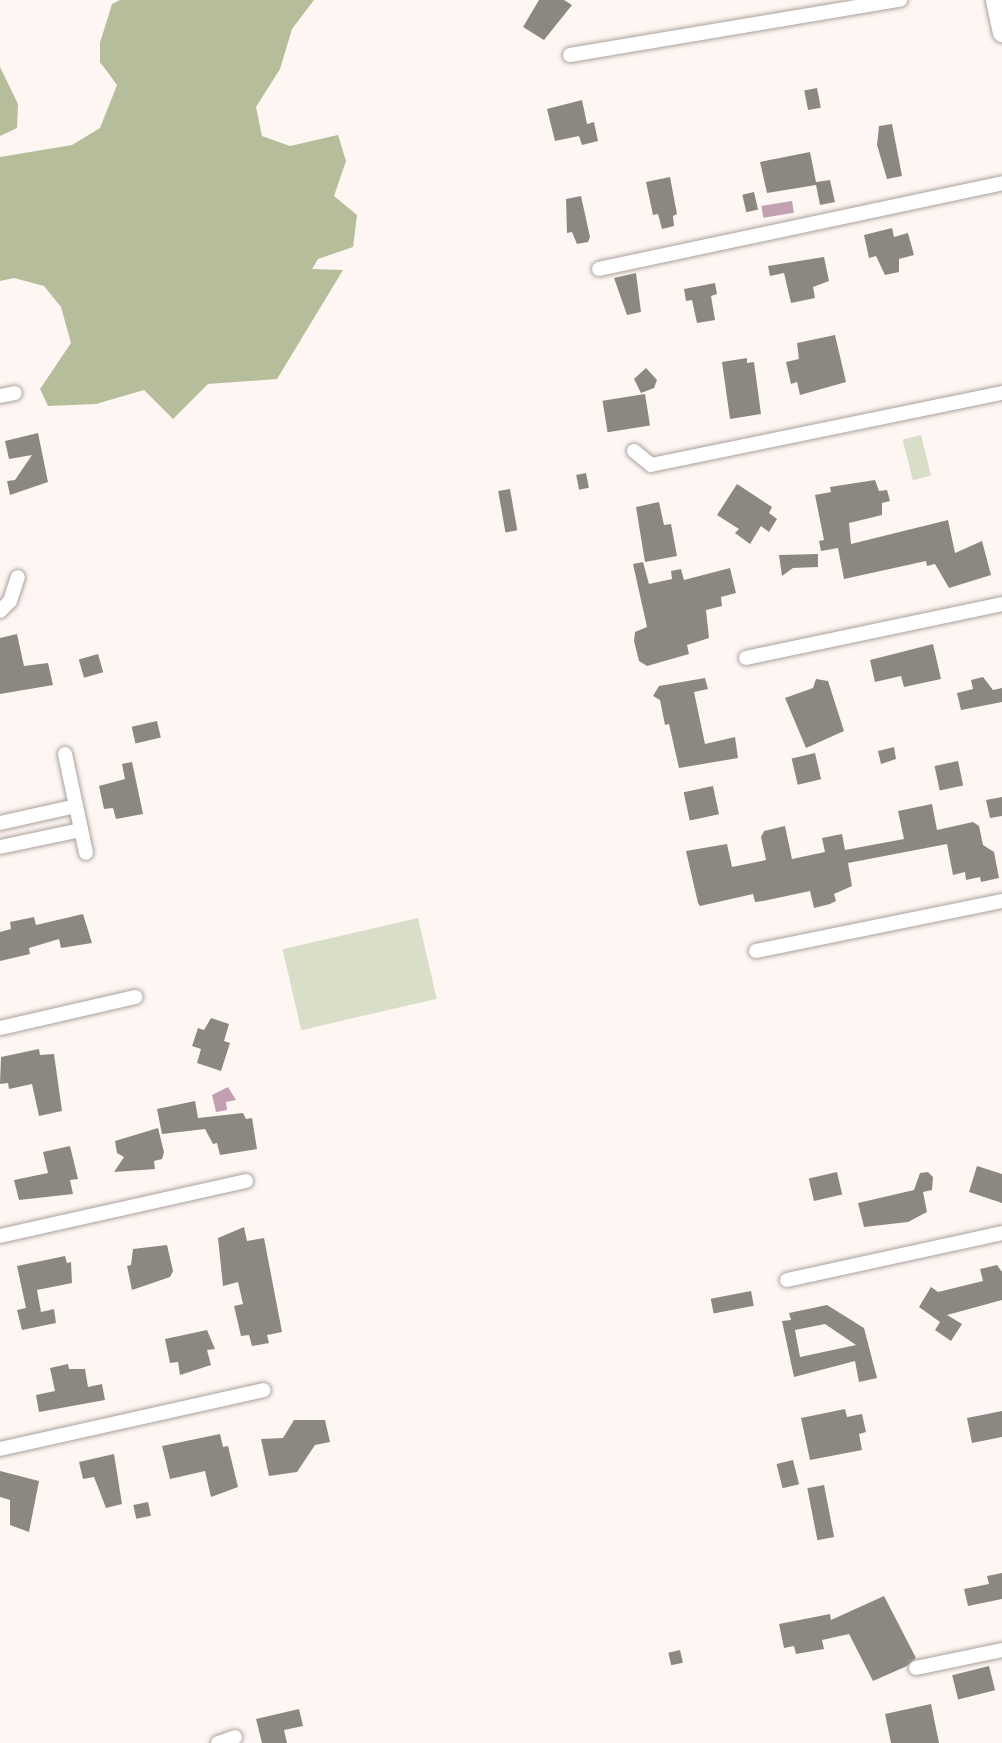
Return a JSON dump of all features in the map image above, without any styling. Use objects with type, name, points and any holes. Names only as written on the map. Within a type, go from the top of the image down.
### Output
[{"type":"street","points":[[570,54],[900,0]]},
{"type":"street","points":[[995,0],[1002,32]]},
{"type":"street","points":[[599,269],[1002,183]]},
{"type":"street","points":[[0,396],[15,393]]},
{"type":"street","points":[[634,451],[651,465],[1002,393]]},
{"type":"street","points":[[0,611],[9,601],[18,577]]},
{"type":"street","points":[[746,658],[1002,604]]},
{"type":"street","points":[[65,754],[86,853]]},
{"type":"street","points":[[0,822],[76,806]]},
{"type":"street","points":[[0,847],[81,830]]},
{"type":"street","points":[[755,951],[1002,901]]},
{"type":"street","points":[[0,1028],[135,998]]},
{"type":"street","points":[[0,1236],[246,1181]]},
{"type":"street","points":[[787,1280],[1002,1233]]},
{"type":"street","points":[[0,1449],[263,1390]]},
{"type":"street","points":[[916,1668],[1002,1650]]},
{"type":"street","points":[[218,1743],[235,1737]]},
{"type":"green space","points":[[120,0],[314,0],[292,29],[280,69],[256,107],[262,136],[290,146],[338,135],[346,161],[334,196],[357,215],[353,247],[318,259],[312,269],[343,270],[277,379],[208,384],[173,419],[144,390],[96,404],[48,406],[40,389],[71,343],[61,307],[44,286],[14,278],[0,281],[0,157],[72,145],[100,128],[117,85],[100,62],[100,43],[112,4]]},
{"type":"green space","points":[[0,67],[18,104],[17,128],[0,136]]},
{"type":"green space","points":[[921,435],[931,476],[913,480],[903,440]]},
{"type":"green space","points":[[418,918],[437,999],[301,1030],[283,949]]},
{"type":"shaded area","points":[[792,201],[794,213],[763,218],[761,206]]},
{"type":"shaded area","points":[[228,1087],[236,1100],[226,1102],[227,1110],[216,1112],[212,1095]]},
{"type":"building","points":[[539,0],[564,0],[572,5],[544,40],[523,27]]},
{"type":"building","points":[[817,88],[821,108],[808,110],[804,90]]},
{"type":"building","points":[[582,100],[587,124],[594,122],[598,141],[582,145],[579,136],[555,141],[547,109]]},
{"type":"building","points":[[892,124],[902,176],[887,179],[877,145],[879,126]]},
{"type":"building","points":[[810,152],[816,182],[830,180],[835,202],[820,205],[816,185],[767,193],[760,162]]},
{"type":"building","points":[[670,177],[677,214],[673,216],[674,226],[662,229],[658,214],[653,215],[646,182]]},
{"type":"building","points":[[754,192],[758,210],[746,212],[742,195]]},
{"type":"building","points":[[581,196],[590,237],[588,242],[577,244],[572,232],[567,233],[566,199]]},
{"type":"building","points":[[892,228],[894,237],[908,233],[914,255],[899,259],[899,272],[885,275],[876,256],[869,258],[864,235]]},
{"type":"building","points":[[824,257],[829,281],[813,287],[815,298],[791,303],[784,273],[770,276],[768,266]]},
{"type":"building","points":[[636,273],[641,312],[627,315],[614,278]]},
{"type":"building","points":[[715,283],[717,294],[711,296],[715,320],[697,323],[692,300],[686,301],[684,289]]},
{"type":"building","points":[[835,335],[846,382],[800,395],[797,382],[791,384],[786,362],[799,359],[797,343]]},
{"type":"building","points":[[747,358],[747,363],[754,362],[761,414],[730,419],[722,362]]},
{"type":"building","points":[[646,368],[657,380],[654,388],[641,393],[634,379]]},
{"type":"building","points":[[645,394],[650,426],[608,432],[603,401]]},
{"type":"building","points":[[38,433],[48,482],[10,495],[7,481],[15,480],[32,455],[9,459],[5,441]]},
{"type":"building","points":[[586,473],[589,488],[579,490],[576,475]]},
{"type":"building","points":[[875,480],[879,491],[887,490],[890,501],[882,503],[882,515],[849,523],[851,544],[948,520],[955,553],[982,541],[991,575],[949,588],[935,564],[927,566],[926,561],[844,579],[838,548],[821,551],[819,541],[824,540],[815,495],[831,492],[830,487]]},
{"type":"building","points":[[737,484],[772,507],[769,513],[777,519],[769,532],[761,526],[750,544],[735,533],[739,529],[717,515]]},
{"type":"building","points":[[510,489],[517,530],[505,532],[498,491]]},
{"type":"building","points":[[659,502],[664,525],[671,524],[677,556],[645,562],[636,507]]},
{"type":"building","points":[[818,554],[818,567],[793,568],[782,576],[779,555]]},
{"type":"building","points":[[643,562],[649,584],[672,579],[671,571],[681,569],[684,580],[730,568],[736,593],[721,597],[722,606],[706,610],[709,638],[687,645],[689,654],[647,666],[639,661],[634,641],[635,632],[647,627],[633,564]]},
{"type":"building","points":[[17,634],[24,666],[48,663],[53,685],[0,694],[0,638]]},
{"type":"building","points":[[933,644],[941,679],[904,687],[901,676],[875,682],[870,660]]},
{"type":"building","points":[[98,654],[103,672],[84,678],[79,660]]},
{"type":"building","points":[[983,677],[993,690],[1002,688],[1002,702],[961,710],[957,693],[973,689],[971,680]]},
{"type":"building","points":[[705,678],[708,689],[694,692],[705,744],[735,737],[738,758],[679,768],[669,724],[665,725],[660,700],[653,696],[659,686]]},
{"type":"building","points":[[816,679],[828,681],[844,731],[806,748],[785,698],[813,688]]},
{"type":"building","points":[[157,721],[161,738],[135,743],[132,727]]},
{"type":"building","points":[[894,747],[896,759],[881,764],[878,751]]},
{"type":"building","points":[[815,753],[821,779],[798,785],[792,758]]},
{"type":"building","points":[[958,761],[963,785],[940,790],[935,766]]},
{"type":"building","points":[[132,762],[143,814],[116,819],[113,808],[104,809],[99,786],[125,779],[122,764]]},
{"type":"building","points":[[713,786],[719,814],[690,821],[684,792]]},
{"type":"building","points":[[1002,797],[1002,816],[990,818],[986,800]]},
{"type":"building","points":[[932,804],[937,830],[973,822],[979,826],[983,845],[994,852],[999,878],[981,882],[980,877],[966,880],[965,872],[953,875],[947,844],[848,863],[852,886],[834,894],[836,901],[814,908],[810,891],[755,902],[753,894],[700,906],[698,903],[686,851],[727,844],[732,867],[766,860],[761,837],[764,831],[785,826],[792,859],[825,852],[822,838],[842,834],[845,850],[904,839],[898,811]]},
{"type":"building","points":[[83,914],[92,943],[61,948],[59,939],[29,948],[30,954],[0,961],[0,932],[11,929],[10,922],[34,917],[36,925]]},
{"type":"building","points":[[211,1018],[229,1024],[224,1041],[230,1043],[221,1071],[197,1063],[201,1049],[192,1046],[198,1028],[204,1030]]},
{"type":"building","points":[[39,1049],[40,1055],[54,1054],[62,1111],[39,1116],[32,1084],[9,1089],[8,1083],[0,1084],[1,1057]]},
{"type":"building","points":[[195,1101],[198,1118],[243,1113],[246,1119],[252,1118],[257,1149],[220,1155],[217,1143],[213,1144],[205,1129],[162,1134],[157,1109]]},
{"type":"building","points":[[158,1128],[164,1152],[162,1159],[154,1161],[155,1169],[114,1172],[124,1157],[117,1153],[115,1141]]},
{"type":"building","points":[[70,1146],[78,1179],[70,1180],[73,1194],[19,1200],[14,1180],[48,1173],[43,1152]]},
{"type":"building","points":[[977,1166],[1002,1174],[1002,1203],[969,1192]]},
{"type":"building","points":[[837,1172],[842,1194],[814,1201],[809,1179]]},
{"type":"building","points":[[928,1172],[933,1177],[932,1190],[923,1192],[927,1212],[908,1222],[864,1227],[858,1203],[914,1190],[920,1173]]},
{"type":"building","points":[[244,1227],[247,1241],[264,1238],[282,1332],[267,1335],[269,1343],[252,1346],[249,1335],[241,1336],[234,1306],[243,1304],[238,1282],[223,1286],[218,1238]]},
{"type":"building","points":[[167,1245],[173,1271],[170,1277],[132,1290],[127,1266],[131,1265],[133,1249]]},
{"type":"building","points":[[65,1256],[67,1263],[71,1262],[72,1283],[37,1290],[41,1312],[54,1309],[56,1323],[22,1330],[17,1310],[26,1308],[17,1266]]},
{"type":"building","points":[[997,1265],[1002,1272],[1002,1300],[947,1315],[962,1324],[951,1341],[935,1330],[940,1322],[919,1307],[931,1287],[938,1292],[983,1281],[980,1269]]},
{"type":"building","points":[[751,1291],[754,1306],[714,1314],[711,1299]]},
{"type":"building","points":[[827,1305],[864,1328],[877,1378],[859,1382],[855,1361],[794,1377],[782,1321],[791,1320],[789,1313]],"holes":[[[825,1324],[856,1345],[800,1357],[795,1330]]]},
{"type":"building","points":[[207,1330],[215,1349],[207,1350],[211,1365],[180,1375],[178,1362],[170,1363],[165,1339]]},
{"type":"building","points":[[68,1364],[69,1369],[85,1369],[88,1387],[102,1384],[105,1400],[39,1412],[36,1395],[55,1391],[50,1368]]},
{"type":"building","points":[[845,1409],[847,1417],[862,1414],[866,1432],[859,1434],[862,1450],[810,1460],[801,1418]]},
{"type":"building","points":[[1002,1411],[1002,1437],[972,1443],[967,1418]]},
{"type":"building","points":[[294,1420],[325,1420],[330,1442],[315,1445],[297,1472],[269,1476],[261,1439],[283,1438]]},
{"type":"building","points":[[220,1434],[223,1447],[228,1446],[238,1487],[211,1497],[205,1471],[170,1479],[162,1446]]},
{"type":"building","points":[[114,1454],[122,1504],[106,1508],[94,1477],[83,1479],[79,1462]]},
{"type":"building","points":[[793,1460],[799,1484],[783,1488],[777,1464]]},
{"type":"building","points":[[0,1471],[39,1481],[29,1532],[10,1525],[10,1500],[0,1497]]},
{"type":"building","points":[[824,1485],[834,1537],[817,1540],[807,1488]]},
{"type":"building","points":[[148,1502],[151,1516],[136,1519],[133,1505]]},
{"type":"building","points":[[1002,1573],[1002,1599],[968,1606],[964,1589],[989,1584],[987,1576]]},
{"type":"building","points":[[884,1596],[916,1658],[907,1666],[873,1681],[849,1634],[822,1640],[824,1649],[796,1654],[794,1646],[784,1648],[779,1624],[830,1614],[831,1620]]},
{"type":"building","points":[[680,1650],[683,1663],[671,1665],[668,1653]]},
{"type":"building","points":[[989,1666],[995,1690],[958,1699],[952,1675]]},
{"type":"building","points":[[931,1704],[939,1743],[891,1743],[885,1714]]},
{"type":"building","points":[[299,1709],[303,1726],[284,1730],[287,1743],[262,1743],[256,1719]]}]
